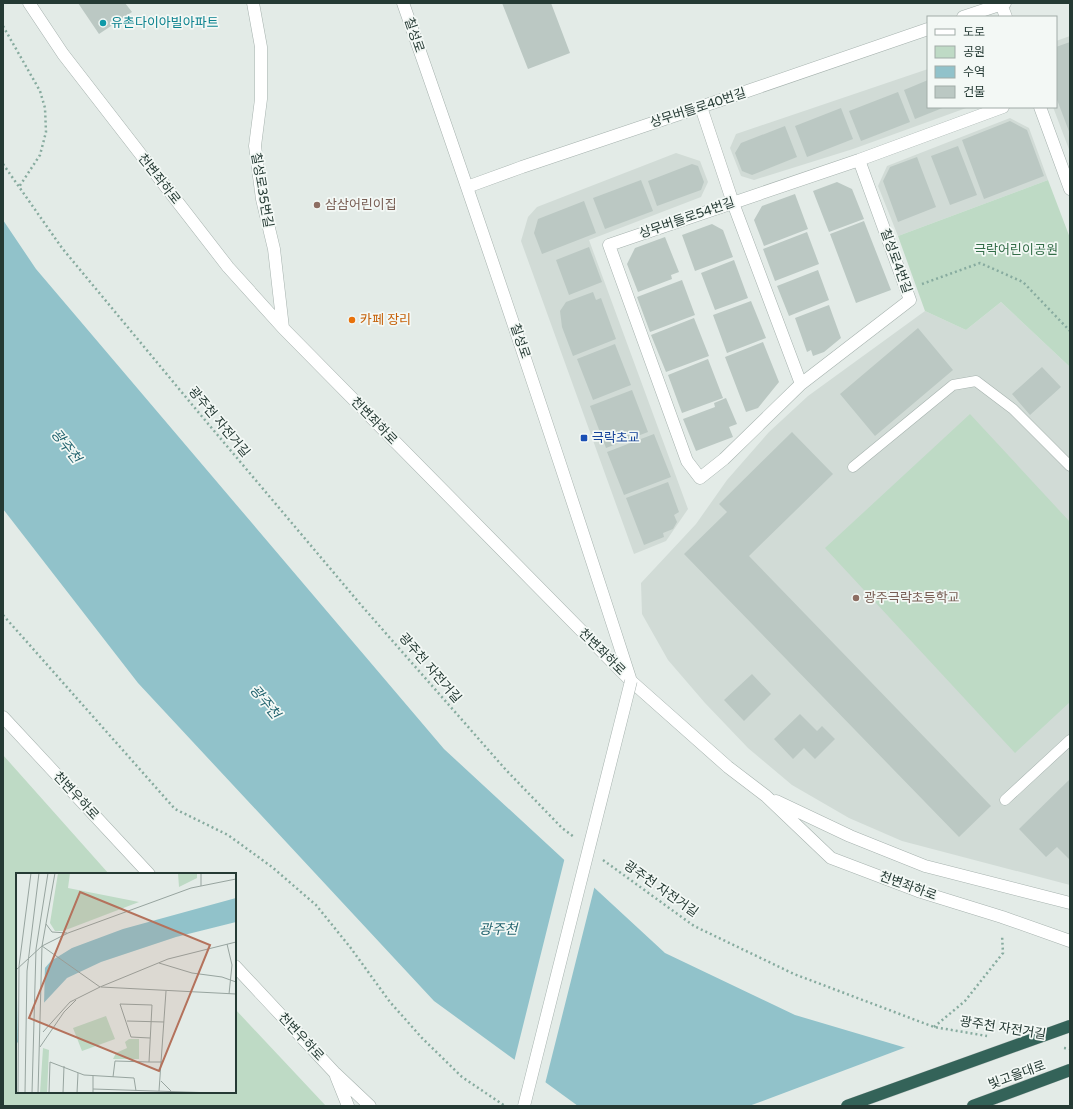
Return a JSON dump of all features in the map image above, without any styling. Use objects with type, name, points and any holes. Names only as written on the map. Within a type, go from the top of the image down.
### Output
[{"type":"highway","points":[[848,1106],[1070,1026]]},
{"type":"highway","name":"빛고을대로","points":[[973,1106],[1070,1070]]},
{"type":"street","name":"천변좌하로","points":[[29,3],[63,54],[228,267],[283,328],[631,681],[728,767],[766,796],[831,858],[918,891],[1002,917],[1070,941]]},
{"type":"street","name":"칠성로35번길","points":[[253,3],[261,47],[261,99],[255,146],[262,199],[274,250],[283,328]]},
{"type":"street","name":"칠성로","points":[[403,3],[468,187],[631,681]]},
{"type":"street","points":[[966,16],[1003,4],[1006,16]]},
{"type":"street","name":"상무버들로40번길","points":[[468,187],[522,167],[701,107],[927,28]]},
{"type":"street","points":[[701,107],[733,203],[801,384]]},
{"type":"street","name":"상무버들로54번길","points":[[700,478],[687,461],[609,245],[859,160],[1000,108]]},
{"type":"street","points":[[1040,108],[1070,189]]},
{"type":"street","name":"칠성로4번길","points":[[700,478],[724,459],[801,384],[910,300],[859,160]]},
{"type":"street","points":[[524,1106],[631,681]]},
{"type":"street","name":"천변우하로","points":[[3,717],[148,873]]},
{"type":"street","name":"천변좌하로","points":[[766,796],[850,836],[925,866],[1070,903]]},
{"type":"street","name":"천변우하로","points":[[236,967],[334,1072],[370,1106]]},
{"type":"street","points":[[334,1072],[348,1106]]},
{"type":"lane","points":[[853,467],[954,385],[976,381],[1012,409],[1070,466]]},
{"type":"lane","points":[[1005,800],[1070,740]]},
{"type":"path","points":[[3,26],[40,91],[45,108],[46,132],[40,155],[19,187]]},
{"type":"path","name":"광주천 자전거길","points":[[3,164],[62,248],[361,605],[506,770],[562,828],[574,837]]},
{"type":"path","points":[[910,300],[914,287],[980,263],[1023,282],[1070,331]]},
{"type":"path","points":[[3,615],[175,809],[228,836],[272,867],[316,905],[350,947],[390,1002],[422,1038],[462,1077],[505,1106]]},
{"type":"path","name":"광주천 자전거길","points":[[598,856],[694,926],[794,974],[934,1028],[994,1037]]},
{"type":"path","name":"광주천 자전거길","points":[[934,1028],[965,1001],[1003,953],[1002,917]]},
{"type":"path","name":"광주천 자전거길","points":[[1062,1048],[1070,1049]]},
{"type":"shaded area","points":[[1070,36],[1070,152],[1053,108],[1057,108],[1057,41]]},
{"type":"shaded area","points":[[927,69],[927,108],[966,108],[853,149],[754,180],[741,176],[730,148],[736,134]]},
{"type":"shaded area","points":[[1010,118],[1029,128],[1048,180],[898,236],[878,186],[887,166]]},
{"type":"shaded area","points":[[676,153],[700,161],[708,182],[701,197],[589,240],[688,509],[666,541],[634,554],[521,241],[528,217],[537,207]]},
{"type":"shaded area","name":"광주극락초등학교","points":[[1001,302],[1070,367],[1070,885],[902,841],[849,818],[792,785],[748,748],[705,703],[668,660],[642,614],[641,583],[696,524],[727,480],[769,432],[808,396],[925,311],[966,330]]},
{"type":"green space","name":"극락어린이공원","points":[[1048,180],[1070,238],[1070,367],[1001,302],[966,330],[925,311],[898,236]]},
{"type":"green space","points":[[970,414],[1070,522],[1070,702],[1015,753],[825,548]]},
{"type":"green space","points":[[3,755],[108,873],[16,873],[16,1093],[236,1093],[236,1010],[326,1106],[3,1106]]},
{"type":"water","name":"광주천","points":[[3,220],[36,269],[444,749],[665,953],[795,1015],[967,1066],[1070,1106],[578,1106],[434,1001],[138,683],[3,509]]},
{"type":"pier","points":[[565,857],[595,885],[545,1084],[514,1062]]},
{"type":"pier","points":[[909,1046],[968,1064],[1070,1082],[1070,1106],[749,1106]]},
{"type":"building","name":"유촌다이아빌아파트","points":[[78,3],[125,3],[132,12],[99,34]]},
{"type":"building","points":[[502,3],[551,3],[570,53],[528,69]]},
{"type":"building","points":[[1070,42],[1070,134],[1057,100],[1057,47]]},
{"type":"building","points":[[927,80],[927,108],[942,108],[915,119],[904,90]]},
{"type":"building","points":[[898,92],[910,122],[861,141],[849,111]]},
{"type":"building","points":[[841,108],[853,139],[807,157],[795,126]]},
{"type":"building","points":[[1010,121],[1027,130],[1044,176],[984,199],[962,140]]},
{"type":"building","points":[[785,126],[797,157],[752,175],[742,171],[735,153],[741,143]]},
{"type":"building","points":[[958,146],[977,195],[950,205],[931,156]]},
{"type":"building","points":[[917,157],[936,207],[898,222],[883,181],[890,167]]},
{"type":"building","points":[[692,164],[698,166],[704,182],[701,190],[657,206],[648,181]]},
{"type":"building","points":[[641,180],[653,211],[605,229],[593,198]]},
{"type":"building","points":[[837,182],[852,189],[864,219],[829,232],[813,191]]},
{"type":"building","points":[[795,194],[808,229],[764,246],[754,220],[762,206]]},
{"type":"building","points":[[584,201],[596,233],[542,254],[534,233],[538,219]]},
{"type":"building","points":[[864,221],[891,290],[856,303],[830,234]]},
{"type":"building","points":[[712,224],[723,230],[733,257],[695,271],[682,235]]},
{"type":"building","points":[[807,232],[819,264],[775,281],[763,249]]},
{"type":"building","points":[[665,237],[679,272],[671,275],[672,279],[638,292],[627,264],[635,248]]},
{"type":"building","points":[[589,247],[602,282],[569,295],[556,260]]},
{"type":"building","points":[[734,260],[748,298],[715,310],[701,273]]},
{"type":"building","points":[[818,270],[829,300],[789,316],[777,286]]},
{"type":"building","points":[[682,280],[695,315],[650,332],[637,297]]},
{"type":"building","points":[[593,292],[596,300],[601,298],[616,339],[573,356],[562,327],[560,311],[566,302]]},
{"type":"building","points":[[751,301],[766,338],[727,353],[713,315]]},
{"type":"building","points":[[829,305],[841,338],[824,352],[813,356],[811,350],[807,352],[795,318]]},
{"type":"building","points":[[694,318],[709,356],[666,372],[651,335]]},
{"type":"building","points":[[918,328],[953,370],[875,436],[840,394]]},
{"type":"building","points":[[763,342],[779,382],[758,408],[746,412],[725,357]]},
{"type":"building","points":[[615,344],[631,385],[593,400],[577,359]]},
{"type":"building","points":[[708,359],[723,398],[682,413],[668,375]]},
{"type":"building","points":[[1042,367],[1061,387],[1030,415],[1012,394]]},
{"type":"building","points":[[632,390],[648,432],[606,448],[590,406]]},
{"type":"building","points":[[726,398],[737,424],[729,427],[733,437],[696,451],[683,419],[715,407],[714,403]]},
{"type":"building","points":[[792,432],[833,474],[749,556],[991,806],[959,837],[684,554],[727,512],[719,504]]},
{"type":"building","points":[[654,434],[671,477],[624,495],[607,452]]},
{"type":"building","points":[[668,482],[679,512],[674,515],[677,522],[673,529],[663,533],[664,537],[644,545],[626,498]]},
{"type":"building","points":[[752,674],[771,694],[744,721],[724,700]]},
{"type":"building","points":[[800,714],[817,731],[822,726],[835,739],[815,759],[804,748],[793,759],[774,739]]},
{"type":"building","points":[[1070,779],[1070,860],[1057,847],[1046,857],[1019,829]]},
{"type":"place","name":"유촌다이아빌아파트","points":[[103,23]]},
{"type":"place","name":"삼삼어린이집","points":[[317,205]]},
{"type":"place","name":"카페 장리","points":[[352,320]]},
{"type":"place","name":"극락초교","points":[[584,438]]},
{"type":"place","name":"광주극락초등학교","points":[[856,598]]}]
